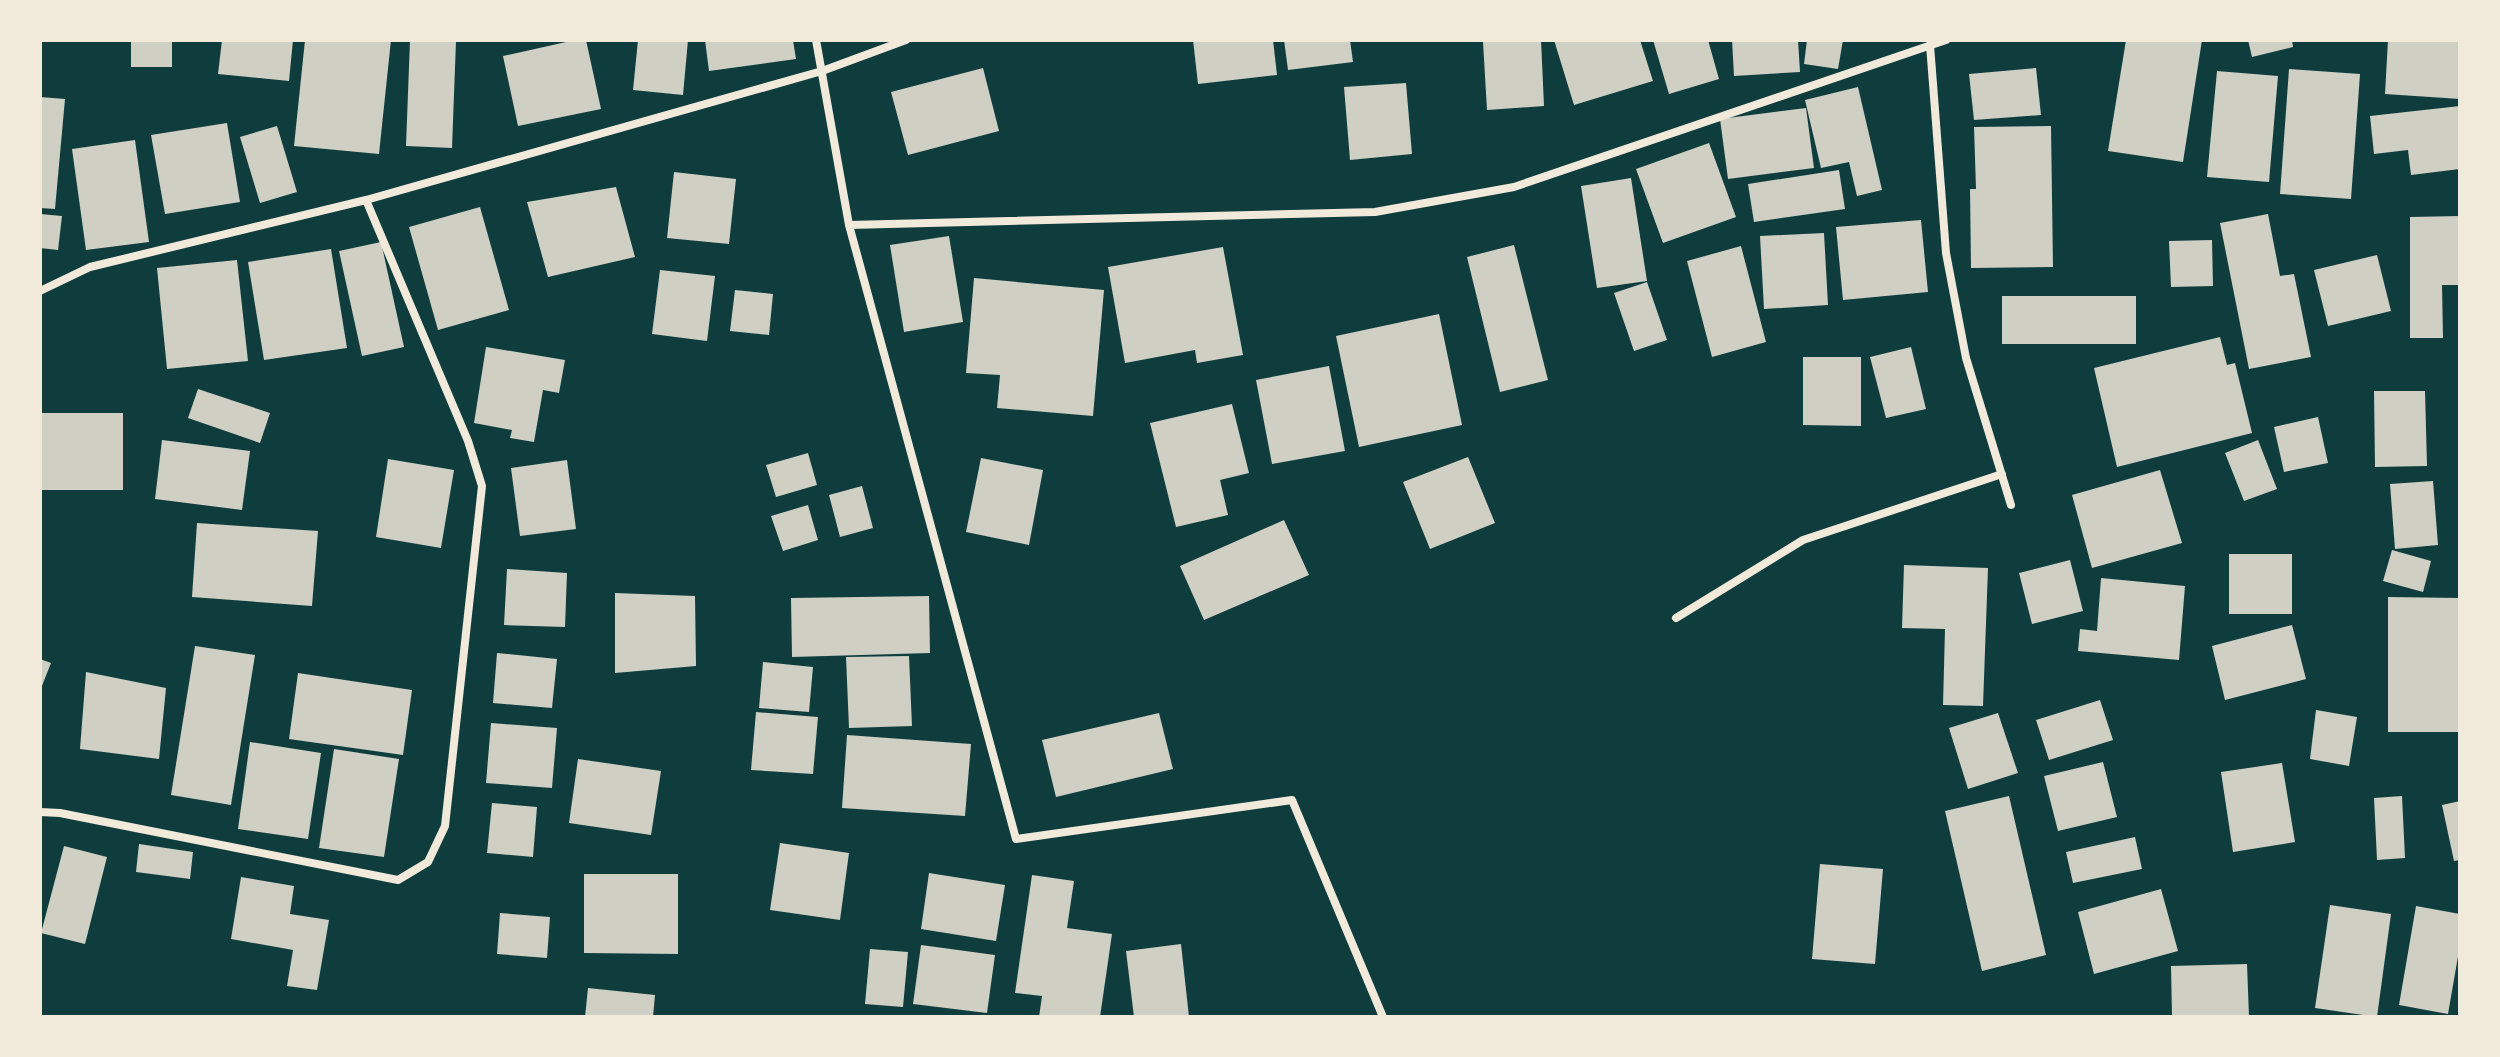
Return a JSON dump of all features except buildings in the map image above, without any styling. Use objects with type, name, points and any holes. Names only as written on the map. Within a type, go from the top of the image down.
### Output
[{"type":"street","points":[[816,40],[849,225],[1016,839],[1292,800],[1383,1017]]},
{"type":"street","points":[[40,291],[90,267],[366,200],[822,71],[906,40]]},
{"type":"street","points":[[849,225],[1375,212],[1514,187],[1946,40]]},
{"type":"street","points":[[1930,45],[1946,253],[1966,358],[2011,505]]},
{"type":"street","points":[[40,812],[60,813],[398,880],[428,862],[445,826],[482,486],[468,441],[366,200]]},
{"type":"street","points":[[1676,618],[1803,540],[2002,474]]}]
